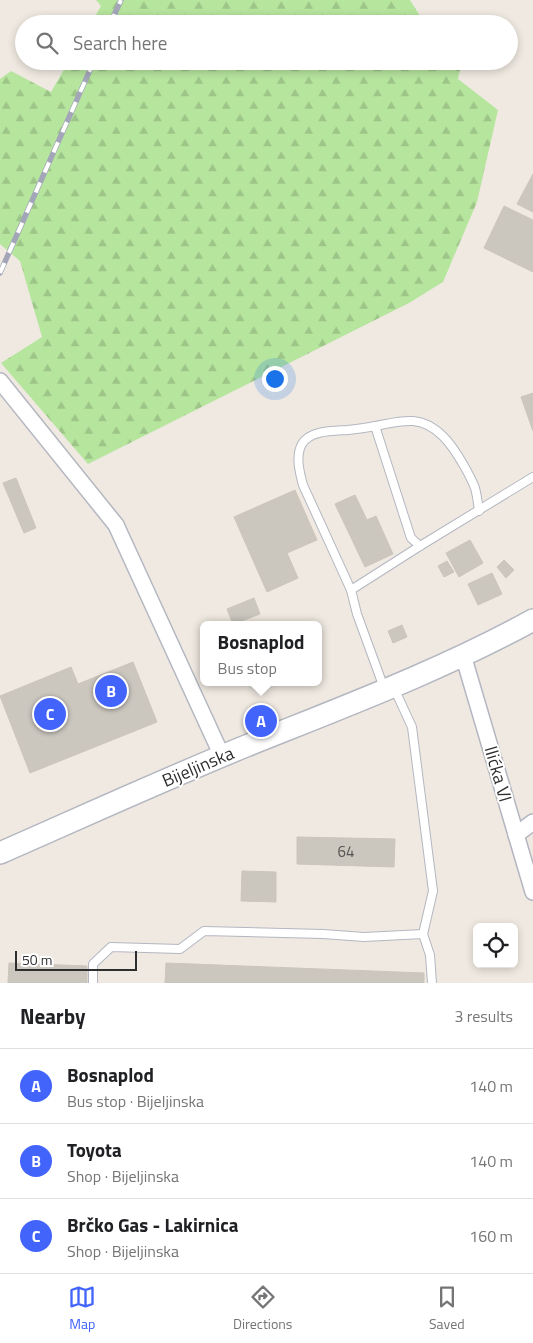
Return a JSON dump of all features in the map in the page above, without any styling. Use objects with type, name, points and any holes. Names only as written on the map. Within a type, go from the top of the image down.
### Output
[{"type":"main road","name":"Bijeljinska","points":[[0,853],[222,756],[389,688],[463,655],[533,620]]},
{"type":"street","points":[[0,382],[116,525],[222,756]]},
{"type":"street","name":"Ilićka VI","points":[[463,655],[533,892]]},
{"type":"street","points":[[516,835],[533,822]]},
{"type":"lane","points":[[432,983],[430,954],[423,934],[433,891],[412,728],[389,688],[357,614],[351,590],[303,486],[298,469],[302,445],[308,438],[318,434],[396,422],[413,421],[428,425],[441,434],[454,448],[475,488],[479,511]]},
{"type":"lane","points":[[375,426],[411,538],[420,546]]},
{"type":"lane","points":[[351,590],[533,477]]},
{"type":"lane","points":[[93,983],[94,964],[111,947],[180,949],[204,930],[364,937],[423,934]]},
{"type":"green space","points":[[96,0],[410,0],[419,15],[96,15],[101,6]]},
{"type":"green space","points":[[64,70],[460,70],[458,79],[498,110],[477,202],[443,282],[409,303],[88,464],[1,363],[42,337],[20,261],[0,244],[0,79],[11,71],[51,92]]},
{"type":"building","points":[[533,174],[533,212],[517,204]]},
{"type":"building","points":[[504,206],[533,220],[533,272],[484,248]]},
{"type":"building","points":[[533,393],[533,431],[521,397]]},
{"type":"building","points":[[16,478],[36,528],[24,533],[3,483]]},
{"type":"building","points":[[295,490],[317,540],[287,553],[298,578],[267,592],[234,517]]},
{"type":"building","points":[[355,495],[367,520],[376,516],[393,554],[365,567],[335,504]]},
{"type":"building","points":[[470,540],[483,563],[459,577],[446,553]]},
{"type":"building","points":[[504,560],[514,570],[506,578],[497,567]]},
{"type":"building","points":[[447,561],[454,572],[444,577],[438,566]]},
{"type":"building","points":[[492,573],[502,594],[478,605],[468,584]]},
{"type":"building","points":[[254,598],[260,614],[241,621],[232,621],[227,609]]},
{"type":"building","points":[[402,625],[407,637],[393,643],[388,631]]},
{"type":"building","points":[[133,662],[157,722],[30,773],[0,696],[71,667],[78,684]]},
{"type":"building","points":[[297,837],[395,839],[394,867],[297,864]]},
{"type":"building","points":[[242,871],[276,872],[276,902],[241,901]]},
{"type":"building","points":[[9,963],[87,966],[87,983],[8,983]]},
{"type":"building","points":[[166,963],[424,973],[424,983],[165,983]]},
{"type":"railway","points":[[114,15],[121,0]]},
{"type":"railway","points":[[0,273],[90,70]]},
{"type":"place","name":"Toyota","points":[[111,691]]},
{"type":"place","name":"Brčko Gas - Lakirnica","points":[[50,714]]},
{"type":"place","name":"Bosnaplod","points":[[261,721]]}]
